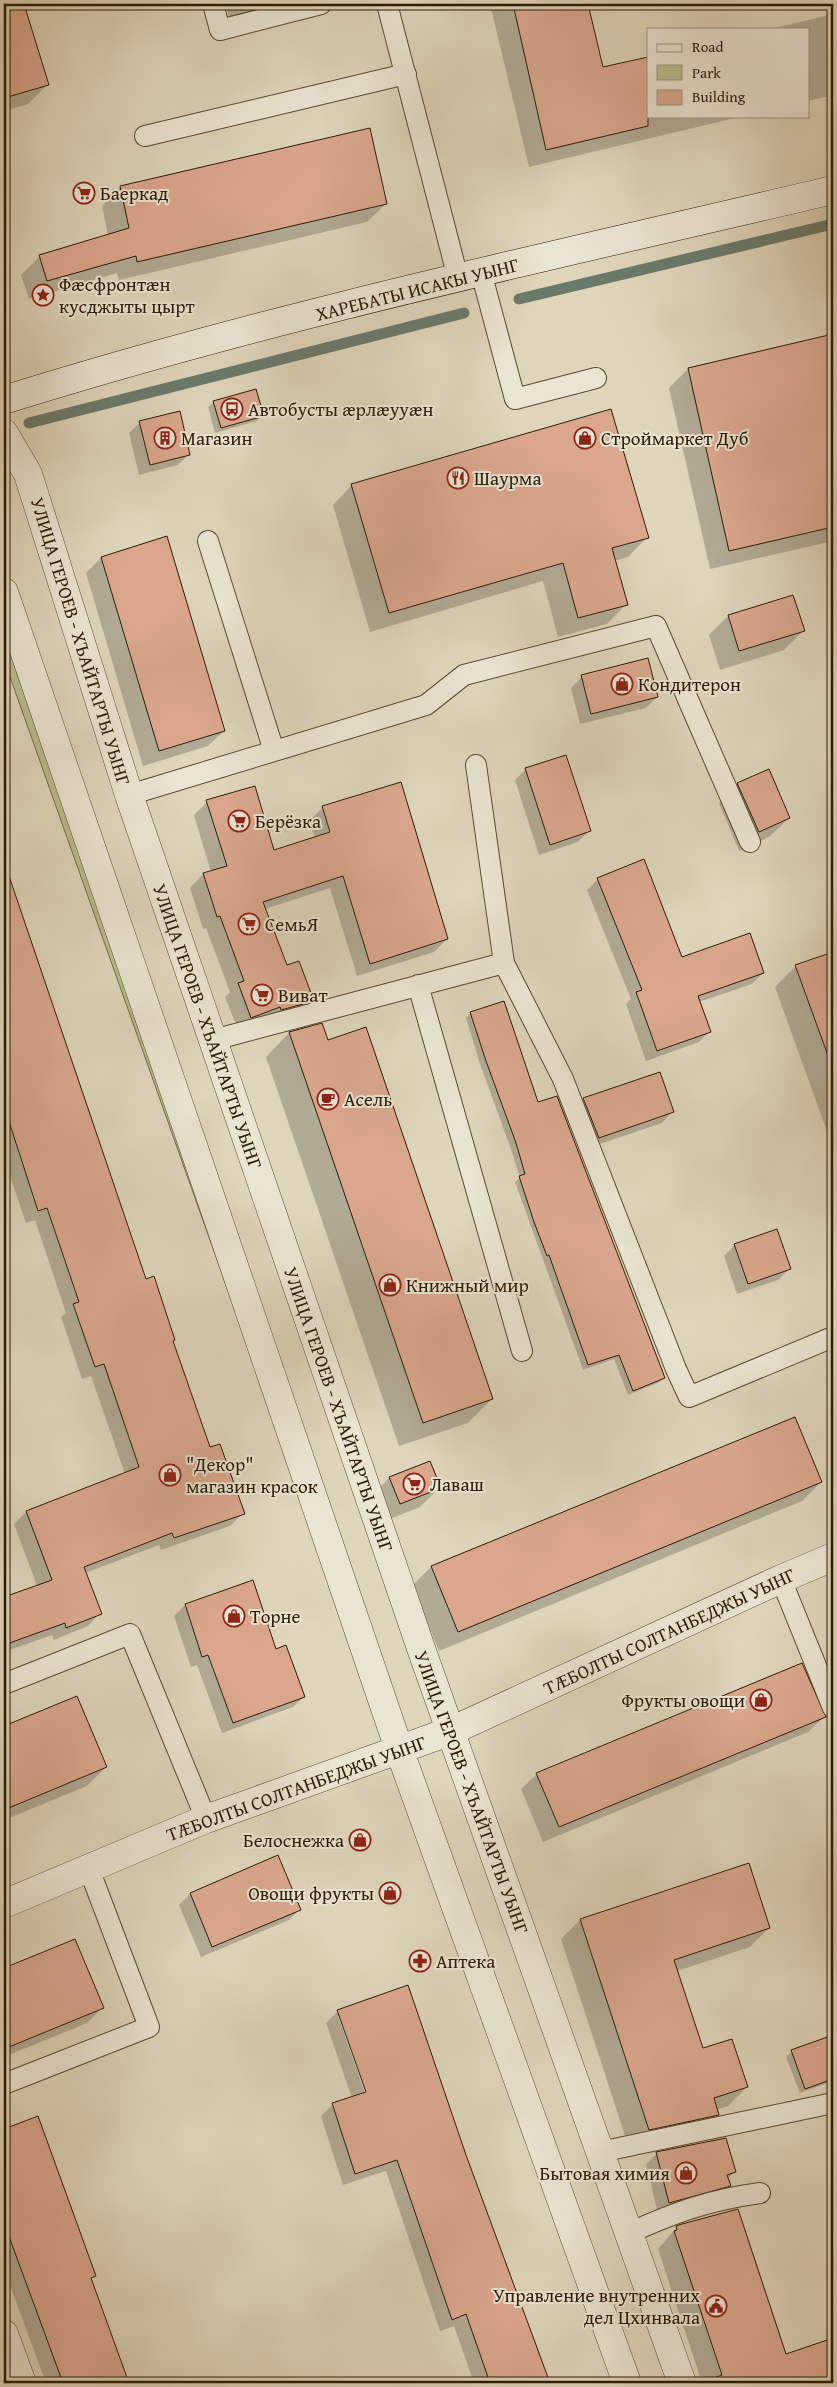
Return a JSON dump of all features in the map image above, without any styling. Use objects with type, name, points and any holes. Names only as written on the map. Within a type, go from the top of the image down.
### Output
[{"type":"street","name":"ХАРЕБАТЫ ИСАКЫ УЫНГ","points":[[4,400],[123,363],[470,275],[833,190]]},
{"type":"street","name":"УЛИЦА ГЕРОЕВ - ХЪАЙТАРТЫ УЫНГ","points":[[4,433],[28,474],[129,795],[423,1654],[682,2383]]},
{"type":"street","points":[[4,592],[399,1749],[628,2383]]},
{"type":"street","name":"ТÆБОЛТЫ СОЛТАНБЕДЖЫ УЫНГ","points":[[4,1904],[206,1820],[399,1749],[451,1732],[782,1579],[833,1558]]},
{"type":"street","points":[[4,2334],[22,2383]]},
{"type":"lane","points":[[213,4],[220,30],[321,4]]},
{"type":"lane","points":[[387,4],[406,74],[470,275],[514,399],[596,378]]},
{"type":"lane","points":[[145,136],[406,74]]},
{"type":"lane","points":[[208,541],[274,751]]},
{"type":"lane","points":[[129,795],[426,705],[464,675],[656,626],[750,842]]},
{"type":"lane","points":[[476,765],[504,963],[563,1079],[676,1369],[689,1397],[833,1337]]},
{"type":"lane","points":[[213,1040],[504,963]]},
{"type":"lane","points":[[418,985],[522,1350]]},
{"type":"lane","points":[[782,1579],[833,1708]]},
{"type":"lane","points":[[4,1684],[130,1634],[206,1820]]},
{"type":"lane","points":[[4,2084],[149,2026],[89,1869]]},
{"type":"lane","points":[[600,2152],[833,2103]]},
{"type":"lane","points":[[629,2233],[676,2212],[725,2197],[760,2193]]},
{"type":"green space","points":[[4,616],[369,1688],[4,660]]},
{"type":"building","points":[[4,4],[24,4],[49,85],[4,98]]},
{"type":"building","points":[[513,4],[588,4],[603,67],[647,57],[648,126],[546,150]]},
{"type":"building","points":[[370,128],[387,204],[137,262],[136,256],[47,281],[39,255],[129,228],[120,186]]},
{"type":"building","points":[[833,334],[833,527],[729,551],[688,368]]},
{"type":"building","points":[[256,389],[264,416],[221,428],[213,401]]},
{"type":"building","points":[[611,409],[649,538],[612,548],[628,605],[578,618],[563,563],[389,613],[351,484]]},
{"type":"building","name":"Магазин","points":[[180,411],[190,455],[150,465],[139,421]]},
{"type":"building","points":[[167,536],[225,731],[159,751],[101,557]]},
{"type":"building","points":[[793,595],[805,631],[739,651],[728,615]]},
{"type":"building","points":[[648,658],[658,697],[591,714],[581,675]]},
{"type":"building","points":[[566,755],[591,831],[550,845],[525,768]]},
{"type":"building","points":[[769,769],[790,818],[759,832],[737,783]]},
{"type":"building","points":[[401,782],[448,939],[370,964],[343,876],[263,902],[287,965],[299,961],[314,1001],[281,1010],[280,1007],[251,1018],[238,983],[244,981],[220,916],[217,917],[203,873],[227,866],[206,800],[255,786],[274,850],[330,832],[322,806]]},
{"type":"building","points":[[644,859],[682,957],[750,933],[764,973],[698,996],[711,1032],[657,1051],[636,992],[642,990],[597,878]]},
{"type":"building","points":[[9,876],[146,1279],[154,1276],[175,1340],[173,1341],[210,1447],[220,1444],[245,1514],[174,1538],[172,1533],[84,1567],[102,1614],[66,1628],[65,1623],[4,1645],[4,1597],[52,1580],[26,1511],[139,1467],[104,1364],[95,1367],[73,1304],[79,1302],[47,1208],[38,1211],[4,1106],[4,877]]},
{"type":"building","points":[[833,952],[833,1061],[830,1061],[795,965]]},
{"type":"building","points":[[504,1001],[538,1102],[557,1096],[665,1378],[633,1391],[619,1355],[588,1365],[549,1255],[547,1256],[534,1222],[519,1176],[525,1174],[516,1143],[470,1012]]},
{"type":"building","points":[[322,1023],[328,1040],[366,1027],[493,1399],[423,1423],[289,1032]]},
{"type":"building","points":[[660,1072],[674,1112],[599,1138],[583,1098]]},
{"type":"building","points":[[777,1229],[791,1269],[748,1284],[734,1244]]},
{"type":"building","points":[[795,1417],[822,1482],[458,1632],[431,1566]]},
{"type":"building","points":[[430,1461],[441,1488],[400,1504],[389,1477]]},
{"type":"building","points":[[253,1580],[276,1649],[286,1645],[305,1697],[233,1723],[208,1655],[202,1657],[185,1604]]},
{"type":"building","points":[[802,1663],[826,1717],[559,1827],[536,1773]]},
{"type":"building","points":[[77,1696],[107,1767],[4,1810],[4,1726]]},
{"type":"building","points":[[278,1855],[301,1910],[212,1947],[190,1893]]},
{"type":"building","points":[[749,1863],[770,1928],[674,1960],[703,2048],[732,2039],[748,2087],[714,2098],[719,2115],[649,2130],[580,1919]]},
{"type":"building","points":[[75,1939],[104,2008],[4,2049],[4,1968]]},
{"type":"building","points":[[408,1985],[466,2155],[550,2383],[490,2383],[466,2314],[452,2320],[397,2160],[355,2174],[332,2103],[366,2092],[337,2010]]},
{"type":"building","points":[[833,2035],[833,2079],[805,2089],[791,2050]]},
{"type":"building","points":[[38,2116],[96,2276],[91,2278],[129,2383],[63,2383],[4,2223],[4,2129]]},
{"type":"building","points":[[726,2138],[736,2172],[727,2175],[731,2186],[669,2203],[656,2152]]},
{"type":"building","points":[[738,2209],[786,2354],[833,2338],[833,2383],[715,2383],[714,2378],[722,2375],[674,2231],[677,2230],[676,2226]]},
{"type":"waterway","points":[[519,299],[833,224]]},
{"type":"waterway","points":[[29,423],[464,313]]},
{"type":"place","name":"Баеркад","points":[[84,193]]},
{"type":"place","name":"Фæсфронтæн кусджыты цырт","points":[[43,295]]},
{"type":"place","name":"Автобусты æрлæууæн","points":[[232,409]]},
{"type":"place","name":"Магазин","points":[[165,438]]},
{"type":"place","name":"Строймаркет Дуб","points":[[585,438]]},
{"type":"place","name":"Шаурма","points":[[458,478]]},
{"type":"place","name":"Кондитерон","points":[[622,684]]},
{"type":"place","name":"Берёзка","points":[[239,821]]},
{"type":"place","name":"СемьЯ","points":[[249,924]]},
{"type":"place","name":"Виват","points":[[262,995]]},
{"type":"place","name":"Асель","points":[[328,1099]]},
{"type":"place","name":"Книжный мир","points":[[390,1285]]},
{"type":"place","name":"\"Декор\" магазин красок","points":[[170,1475]]},
{"type":"place","name":"Лаваш","points":[[414,1484]]},
{"type":"place","name":"Торне","points":[[234,1616]]},
{"type":"place","name":"Фрукты овощи","points":[[761,1700]]},
{"type":"place","name":"Белоснежка","points":[[360,1840]]},
{"type":"place","name":"Овощи фрукты","points":[[390,1893]]},
{"type":"place","name":"Аптека","points":[[420,1961]]},
{"type":"place","name":"Бытовая химия","points":[[686,2173]]},
{"type":"place","name":"Управление внутренних дел Цхинвала","points":[[716,2306]]}]
